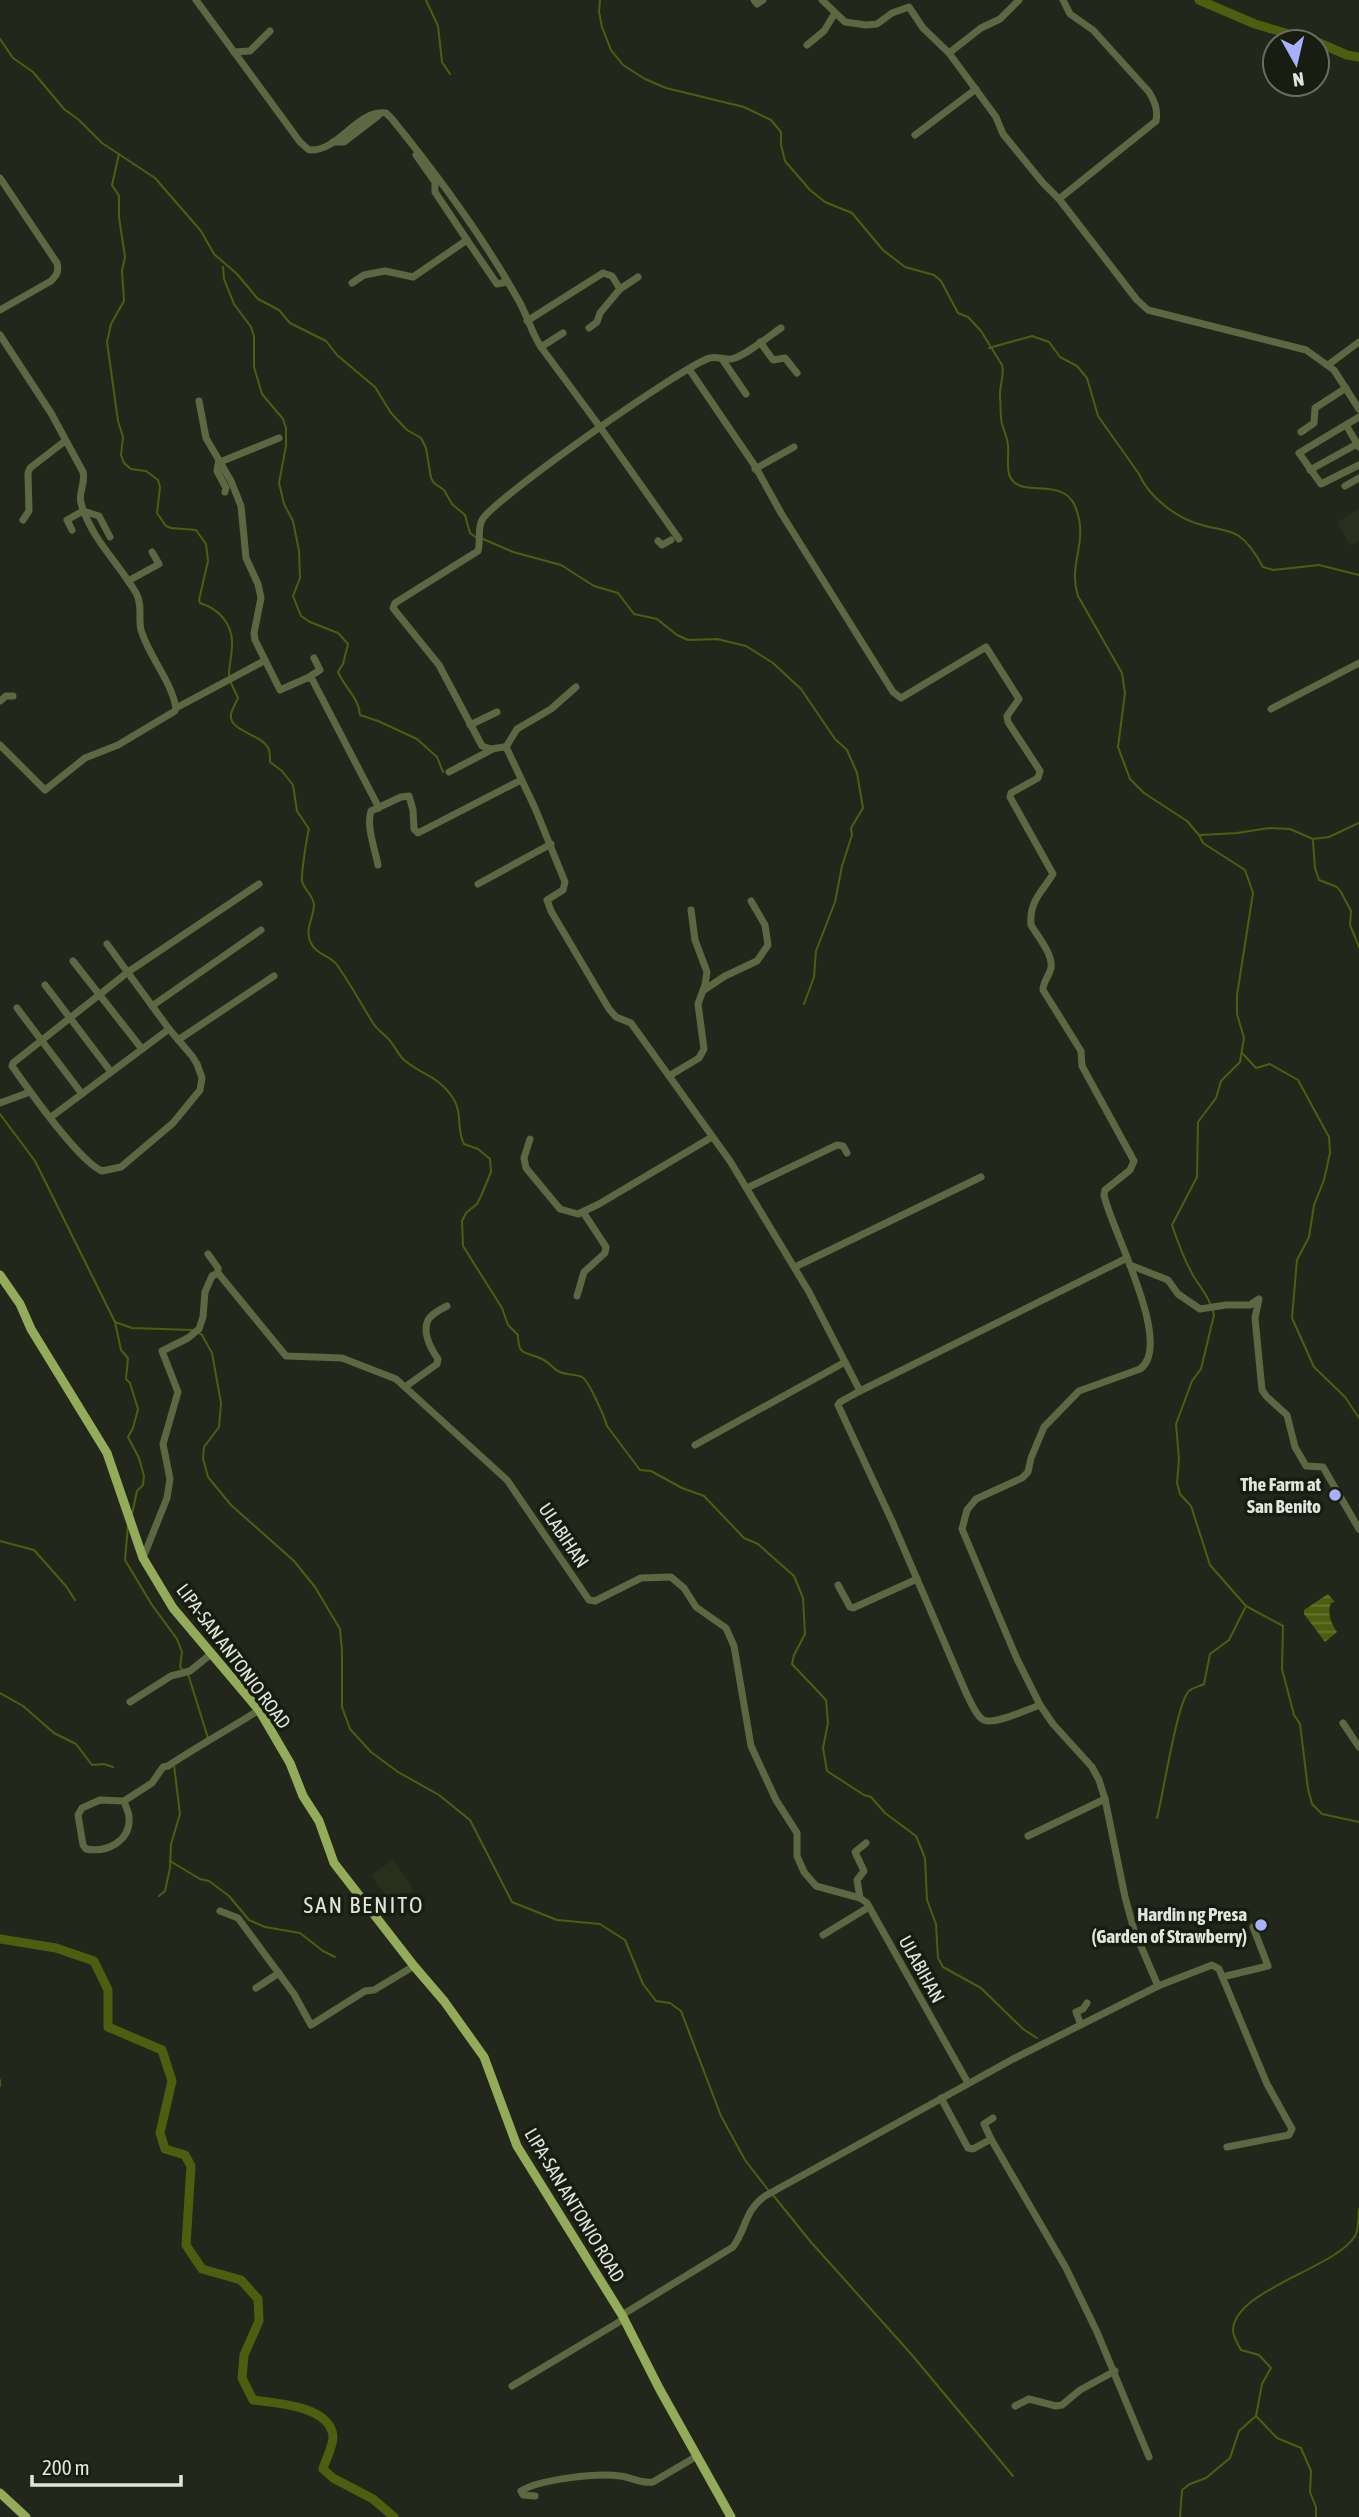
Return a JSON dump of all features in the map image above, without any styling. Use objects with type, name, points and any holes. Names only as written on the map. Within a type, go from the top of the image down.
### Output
[{"type":"main road","name":"LIPA-SAN ANTONIO ROAD","points":[[0,1275],[20,1304],[32,1329],[107,1453],[143,1558],[173,1608],[259,1710],[290,1763],[303,1796],[319,1821],[334,1863],[444,2001],[484,2057],[496,2085],[509,2131],[521,2154],[623,2317],[731,2517]]},
{"type":"main road","points":[[0,2493],[26,2517]]},
{"type":"street","points":[[196,0],[300,142],[309,150],[317,150],[333,142],[375,113],[386,113],[430,166],[520,303],[541,347],[600,427],[675,539],[662,545],[658,541]]},
{"type":"street","points":[[754,0],[757,4],[762,0]]},
{"type":"street","points":[[821,0],[845,22],[872,25],[907,3],[923,28],[949,53],[976,89],[996,117],[1003,134],[1059,199],[1137,300],[1148,310],[1306,350],[1328,365],[1359,409]]},
{"type":"street","points":[[949,53],[981,28],[1000,19],[1019,0]]},
{"type":"street","points":[[1059,199],[1156,121],[1157,114],[1149,92],[1093,30],[1070,14],[1063,0]]},
{"type":"street","points":[[807,45],[824,31],[835,13]]},
{"type":"street","points":[[234,52],[250,51],[270,31]]},
{"type":"street","points":[[915,135],[976,89]]},
{"type":"street","points":[[333,142],[341,144],[376,117],[385,116],[435,181],[437,196],[497,284],[506,282]]},
{"type":"street","points":[[0,178],[59,270],[51,281],[0,310]]},
{"type":"street","points":[[352,283],[364,275],[385,271],[412,277],[467,240]]},
{"type":"street","points":[[527,321],[603,273],[612,276],[620,289]]},
{"type":"street","points":[[589,328],[597,323],[600,313],[620,289],[638,277]]},
{"type":"street","points":[[494,749],[482,746],[439,665],[393,608],[395,603],[478,551],[481,521],[486,514],[600,427],[689,369],[710,358],[735,359],[781,328]]},
{"type":"street","points":[[541,347],[563,333]]},
{"type":"street","points":[[0,335],[51,413],[83,472],[80,500],[83,510],[100,546],[110,554],[140,600],[141,631],[170,688],[176,708]]},
{"type":"street","points":[[760,342],[773,360],[785,358],[797,373]]},
{"type":"street","points":[[1328,365],[1359,342]]},
{"type":"street","points":[[722,359],[746,394]]},
{"type":"street","points":[[689,369],[740,443],[897,696],[901,698],[926,685],[986,647],[1017,695],[1018,704],[1007,719],[1041,774],[1012,793],[1010,800],[1053,874],[1038,892],[1030,919],[1052,965],[1043,990],[1081,1052],[1082,1066],[1134,1161],[1130,1170],[1105,1190],[1104,1195],[1143,1299],[1150,1348],[1144,1366],[1079,1391],[1044,1427],[1028,1472],[1022,1478],[971,1503],[962,1529],[1017,1659],[1040,1704],[1053,1724],[1092,1767],[1105,1799],[1134,1930],[1158,1986]]},
{"type":"street","points":[[1301,432],[1314,422],[1315,408],[1346,388]]},
{"type":"street","points":[[198,401],[206,438],[241,506],[246,558],[260,590],[261,607],[254,634],[264,661],[282,691],[320,670],[314,659]]},
{"type":"street","points":[[1359,417],[1299,453],[1321,484],[1359,466]]},
{"type":"street","points":[[1310,470],[1358,446],[1346,425]]},
{"type":"street","points":[[220,461],[279,438]]},
{"type":"street","points":[[23,520],[29,511],[30,468],[65,441]]},
{"type":"street","points":[[755,469],[794,447]]},
{"type":"street","points":[[220,461],[217,471],[226,488],[225,492]]},
{"type":"street","points":[[1345,486],[1359,478]]},
{"type":"street","points":[[72,530],[67,520],[83,510]]},
{"type":"street","points":[[83,510],[99,516],[110,537]]},
{"type":"street","points":[[128,581],[159,564],[152,552]]},
{"type":"street","points":[[0,744],[45,790],[85,758],[118,745],[176,708],[264,661]]},
{"type":"street","points":[[1271,709],[1359,663]]},
{"type":"street","points":[[309,677],[344,737],[379,808]]},
{"type":"street","points":[[449,772],[494,749],[506,747],[517,729],[551,709],[576,687]]},
{"type":"street","points":[[0,701],[6,696],[13,696]]},
{"type":"street","points":[[470,725],[497,712]]},
{"type":"street","points":[[506,747],[551,844],[565,887],[547,900],[551,912],[609,1009],[616,1017],[631,1023],[747,1188],[795,1267],[860,1391]]},
{"type":"street","points":[[378,865],[369,813],[401,797],[409,796],[414,829],[418,833],[522,780]]},
{"type":"street","points":[[478,884],[551,844]]},
{"type":"street","points":[[107,944],[128,972],[169,1029],[197,1063],[202,1078],[200,1090],[173,1123],[121,1167],[102,1171],[85,1160],[30,1092],[12,1065],[128,972],[258,884]]},
{"type":"street","points":[[704,990],[725,976],[757,961],[768,945],[768,931],[751,901]]},
{"type":"street","points":[[669,1076],[703,1055],[698,1010],[707,978],[706,966],[695,940],[691,910]]},
{"type":"street","points":[[152,1006],[261,930]]},
{"type":"street","points":[[73,961],[142,1049]]},
{"type":"street","points":[[178,1040],[274,976]]},
{"type":"street","points":[[45,985],[111,1072]]},
{"type":"street","points":[[17,1008],[82,1094]]},
{"type":"street","points":[[51,1117],[169,1029]]},
{"type":"street","points":[[0,1103],[30,1092]]},
{"type":"street","points":[[530,1139],[524,1158],[526,1168],[560,1209],[572,1214],[583,1212],[712,1137]]},
{"type":"street","points":[[747,1188],[836,1145],[843,1146],[847,1153]]},
{"type":"street","points":[[795,1267],[981,1177]]},
{"type":"street","points":[[577,1296],[584,1272],[605,1253],[606,1247],[583,1212]]},
{"type":"street","name":"ULABIHAN","points":[[208,1254],[218,1268],[218,1273],[285,1356],[342,1358],[396,1379],[405,1387],[507,1480],[589,1600],[595,1601],[641,1578],[671,1577],[684,1588],[696,1607],[726,1628],[734,1646],[751,1746],[776,1800],[797,1833],[797,1856],[804,1872],[816,1886],[860,1898],[869,1907],[968,2083]]},
{"type":"street","points":[[1040,1704],[994,1722],[985,1722],[980,1718],[967,1695],[892,1521],[839,1411],[840,1402],[1129,1261]]},
{"type":"street","points":[[1129,1261],[1168,1280],[1178,1294],[1199,1309],[1222,1305],[1250,1305],[1259,1299],[1255,1318],[1264,1394],[1287,1415],[1289,1430],[1303,1462],[1313,1468],[1323,1467],[1359,1529]]},
{"type":"street","points":[[143,1558],[167,1498],[170,1479],[163,1444],[177,1392],[162,1352],[188,1339],[199,1329],[205,1292],[212,1276],[218,1273]]},
{"type":"street","points":[[405,1387],[438,1364],[438,1359],[429,1345],[427,1322],[447,1306]]},
{"type":"street","points":[[695,1445],[845,1362]]},
{"type":"street","points":[[838,1585],[853,1608],[917,1579]]},
{"type":"street","points":[[130,1702],[171,1676],[190,1671],[211,1654]]},
{"type":"street","points":[[124,1801],[129,1817],[127,1831],[118,1844],[104,1850],[86,1849],[78,1815],[82,1808],[100,1800],[124,1801],[152,1783],[163,1767],[259,1710]]},
{"type":"street","points":[[1343,1723],[1359,1747]]},
{"type":"street","points":[[1028,1836],[1105,1799]]},
{"type":"street","points":[[860,1898],[857,1880],[864,1871],[855,1852],[866,1843]]},
{"type":"street","points":[[823,1935],[869,1907]]},
{"type":"street","points":[[220,1911],[238,1918],[295,1994],[311,2025],[365,1991],[374,1990],[414,1966]]},
{"type":"street","points":[[1222,1977],[1268,1966],[1253,1927]]},
{"type":"street","points":[[512,2386],[733,2248],[749,2211],[765,2196],[968,2083],[1158,1986],[1212,1965],[1219,1969],[1267,2084],[1292,2129],[1289,2135],[1227,2147]]},
{"type":"street","points":[[256,1988],[279,1973]]},
{"type":"street","points":[[1072,2003],[1082,2025]]},
{"type":"street","points":[[1076,2012],[1083,2009],[1087,2003]]},
{"type":"street","points":[[941,2098],[968,2148],[973,2149],[991,2139]]},
{"type":"street","points":[[993,2118],[984,2124],[1066,2268],[1115,2371],[1149,2457]]},
{"type":"street","points":[[1015,2406],[1029,2399],[1062,2405],[1080,2390],[1115,2371]]},
{"type":"street","points":[[535,2496],[523,2495],[522,2491],[547,2483],[603,2476],[653,2482],[696,2456]]},
{"type":"shaded area","points":[[1359,509],[1359,541],[1350,546],[1337,522]]},
{"type":"shaded area","points":[[1328,1594],[1335,1602],[1331,1603],[1330,1614],[1337,1632],[1325,1642],[1304,1614],[1304,1610]]},
{"type":"shaded area","points":[[393,1860],[414,1890],[377,1916],[369,1906],[385,1895],[371,1875]]},
{"type":"waterway","points":[[426,0],[438,26],[442,62],[450,74]]},
{"type":"waterway","points":[[600,0],[602,27],[611,50],[623,65],[666,88],[744,107],[771,120],[781,132],[785,161],[810,190],[825,202],[852,213],[883,250],[905,267],[934,275],[941,281],[958,313],[968,317],[981,331],[1002,365],[1001,418],[1008,445],[1010,477],[1023,487],[1061,492],[1069,497],[1075,506],[1080,531],[1075,584],[1078,596],[1122,673],[1125,693],[1118,747],[1130,779],[1144,793],[1187,821],[1203,843],[1245,870],[1253,893],[1237,995],[1237,1014],[1244,1038],[1240,1062],[1221,1081],[1216,1098],[1198,1122],[1197,1177],[1172,1225],[1187,1264],[1211,1306]]},
{"type":"waterway","points":[[1199,0],[1269,28]]},
{"type":"waterway","points":[[0,39],[13,58],[33,72],[64,109],[102,143],[155,178],[201,231],[214,254],[237,274],[258,299],[279,310],[290,323],[326,341],[337,355],[375,387],[391,413],[407,430],[421,438],[426,448],[431,478],[444,490],[452,504],[465,515],[470,533],[477,538]]},
{"type":"waterway","points":[[1331,48],[1359,57]]},
{"type":"waterway","points":[[119,154],[112,185],[119,196],[125,257],[122,271],[124,301],[111,324],[107,342],[118,421],[123,437],[121,455],[124,463],[131,469],[146,471],[158,480],[160,487],[157,513],[166,526],[196,530],[206,544],[208,561],[199,600],[219,613],[230,630],[232,645],[229,675]]},
{"type":"waterway","points":[[223,267],[224,279],[234,304],[251,327],[254,336],[254,367],[262,394],[283,419],[286,428],[286,446],[279,483],[284,504],[293,521],[299,551],[300,578],[293,596],[301,616],[338,633],[348,644],[338,672],[357,703],[360,715],[417,739],[437,757],[443,772]]},
{"type":"waterway","points":[[989,348],[1032,336],[1049,342],[1060,357],[1077,366],[1087,378],[1098,416],[1144,483],[1157,499],[1183,518],[1239,536],[1263,567],[1273,570],[1319,565],[1359,575]]},
{"type":"waterway","points":[[483,539],[513,552],[561,565],[594,586],[618,593],[634,614],[657,619],[688,640],[717,639],[746,646],[773,663],[801,689],[835,739],[847,750],[857,773],[863,808],[851,828],[852,835],[835,902],[816,951],[814,977],[804,1004]]},
{"type":"waterway","points":[[231,683],[238,698],[232,712],[232,720],[240,729],[266,745],[270,762],[282,771],[293,785],[297,811],[309,829],[302,881],[314,902],[310,941],[320,953],[337,965],[375,1026],[389,1039],[403,1059],[447,1090],[456,1104],[464,1144],[478,1149],[490,1159],[491,1172],[481,1196],[462,1221],[463,1246],[502,1308],[508,1325],[518,1335],[521,1350],[544,1360],[560,1372],[582,1377],[607,1426],[640,1470],[651,1471],[682,1488],[704,1496],[744,1538],[758,1544],[794,1576],[803,1598],[805,1634],[792,1664],[826,1700],[828,1723],[823,1748],[827,1771],[871,1797],[885,1813],[916,1836],[925,1858],[927,1900],[936,1924],[938,1958],[943,1967],[981,1988],[1023,2029],[1037,2038]]},
{"type":"waterway","points":[[1201,835],[1269,828],[1290,829],[1313,839],[1329,837],[1359,823]]},
{"type":"waterway","points":[[1313,841],[1315,868],[1319,880],[1337,887],[1341,892],[1351,911],[1350,925],[1359,947]]},
{"type":"waterway","points":[[1243,1054],[1256,1068],[1270,1064],[1298,1080],[1329,1137],[1330,1153],[1324,1180],[1314,1205],[1309,1237],[1297,1260],[1292,1318],[1314,1367],[1345,1397],[1359,1418]]},
{"type":"waterway","points":[[0,1114],[35,1161],[115,1322],[121,1350],[128,1358],[126,1379],[130,1383],[138,1409],[128,1437],[139,1458],[144,1476],[143,1485],[137,1491],[132,1514]]},
{"type":"waterway","points":[[1213,1311],[1201,1369],[1192,1381],[1176,1424],[1179,1459],[1177,1483],[1180,1494],[1191,1506],[1210,1565],[1246,1606],[1283,1626],[1282,1669],[1294,1715],[1300,1724],[1312,1804],[1322,1814],[1359,1822]]},
{"type":"waterway","points":[[115,1322],[132,1328],[192,1330]]},
{"type":"waterway","points":[[198,1332],[212,1353],[221,1403],[219,1427],[204,1447],[203,1458],[208,1477],[231,1505],[294,1561],[315,1587],[340,1629],[342,1707],[350,1729],[371,1752],[398,1772],[439,1795],[470,1820],[512,1902],[557,1920],[600,1924],[625,1940],[643,1984],[656,2001],[670,2003],[681,2011],[721,2116],[745,2160],[769,2191]]},
{"type":"waterway","points":[[128,1525],[125,1560],[152,1605],[177,1639],[182,1652],[180,1667],[184,1671]]},
{"type":"waterway","points":[[0,1541],[34,1550],[75,1600]]},
{"type":"waterway","points":[[1157,1818],[1184,1699],[1190,1690],[1204,1684],[1210,1654],[1229,1640],[1245,1608]]},
{"type":"waterway","points":[[188,1674],[208,1738]]},
{"type":"waterway","points":[[0,1693],[23,1706],[54,1733],[76,1744],[92,1765],[104,1764],[113,1767]]},
{"type":"waterway","points":[[159,1896],[165,1891],[171,1844],[180,1814],[174,1765]]},
{"type":"waterway","points":[[170,1861],[200,1879],[209,1881],[229,1896],[249,1920],[265,1927],[300,1933],[335,1957]]},
{"type":"waterway","points":[[0,1939],[56,1948],[94,1961],[108,1990],[108,2027],[162,2050],[172,2081],[160,2133],[165,2149],[185,2155],[191,2166],[186,2245],[202,2269],[241,2280],[258,2299],[259,2321],[244,2355],[242,2378],[253,2400],[301,2408],[323,2419],[330,2427],[333,2437],[323,2469],[333,2478],[373,2499],[394,2517]]},
{"type":"waterway","points":[[0,2080],[0,2086]]},
{"type":"waterway","points":[[773,2195],[1013,2476]]},
{"type":"waterway","points":[[1180,2517],[1182,2490],[1206,2478],[1230,2458],[1239,2431],[1256,2416],[1262,2384],[1271,2368],[1259,2355],[1241,2350],[1233,2333],[1238,2316],[1267,2291],[1344,2248],[1355,2236],[1359,2209]]},
{"type":"waterway","points":[[1256,2416],[1277,2438],[1301,2448],[1311,2471],[1310,2492],[1316,2507],[1316,2517]]},
{"type":"place","name":"The Farm at San Benito","points":[[1335,1495]]},
{"type":"place","name":"Hardin ng Presa (Garden of Strawberry)","points":[[1261,1925]]},
{"type":"district","name":"SAN BENITO","points":[[364,1905]]}]
